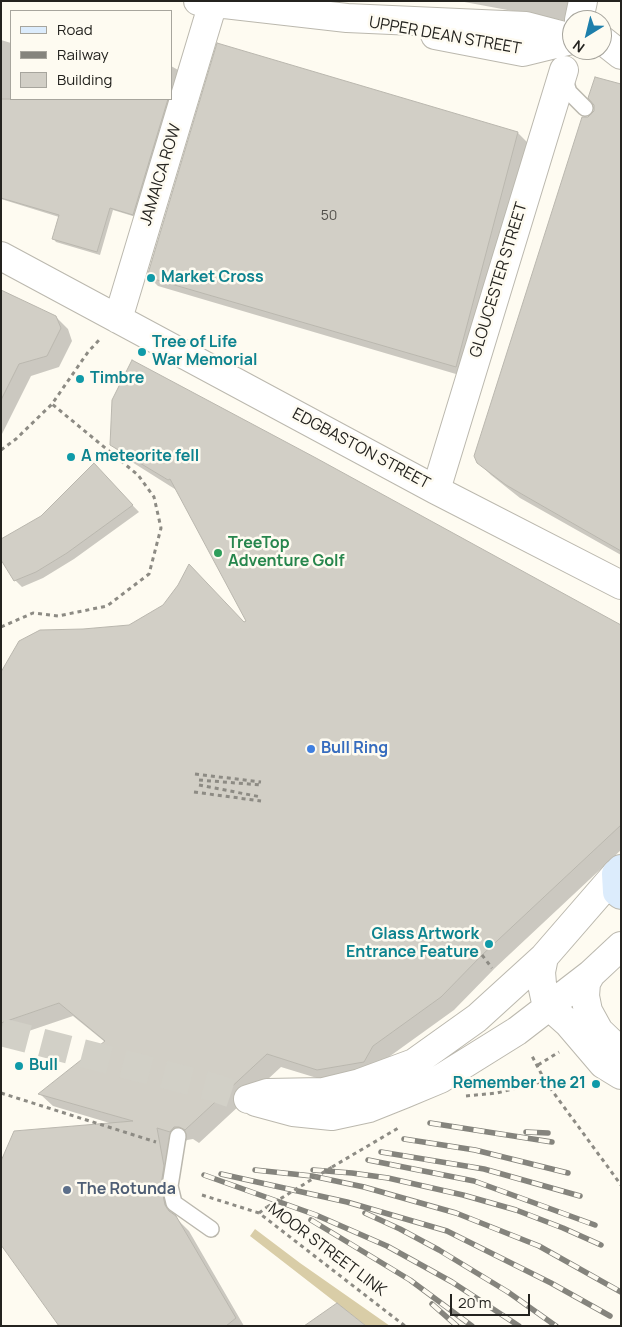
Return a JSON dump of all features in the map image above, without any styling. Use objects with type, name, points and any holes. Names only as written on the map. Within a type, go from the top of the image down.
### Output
[{"type":"street","name":"UPPER DEAN STREET","points":[[205,2],[347,18],[526,26],[562,36]]},
{"type":"street","name":"JAMAICA ROW","points":[[110,315],[205,2]]},
{"type":"street","name":"GLOUCESTER STREET","points":[[436,490],[566,64]]},
{"type":"street","name":"EDGBASTON STREET","points":[[1,256],[436,490],[490,516],[621,585]]},
{"type":"street","points":[[619,879],[544,957],[477,1018],[414,1063],[360,1083],[323,1092],[267,1093],[248,1099],[293,1112],[332,1116],[369,1108],[440,1079],[517,1031],[550,1007],[591,974],[621,946]]},
{"type":"street","points":[[544,957],[541,972],[542,984],[545,998],[550,1007],[568,1023],[604,1064],[621,1075]]},
{"type":"street","points":[[591,974],[586,983],[585,996],[588,1011],[599,1032],[621,1052]]},
{"type":"lane","points":[[566,64],[569,92],[585,108]]},
{"type":"lane","points":[[178,1136],[170,1186],[174,1203],[210,1229]]},
{"type":"path","points":[[1,450],[52,404],[88,352],[110,315]]},
{"type":"path","points":[[1,627],[33,613],[58,616],[107,606],[148,574],[160,528],[154,497],[138,475],[52,404]]},
{"type":"path","points":[[194,792],[261,799],[199,782],[261,784],[195,774]]},
{"type":"path","points":[[482,955],[494,972]]},
{"type":"path","points":[[538,1064],[561,1051]]},
{"type":"path","points":[[545,1081],[621,1185]]},
{"type":"path","points":[[1,1093],[152,1141]]},
{"type":"path","points":[[259,1213],[332,1167]]},
{"type":"path","name":"MOOR STREET LINK","points":[[170,1186],[259,1213],[406,1326]]},
{"type":"shaded area","points":[[255,1229],[390,1326],[366,1326],[250,1236]]},
{"type":"building","points":[[217,43],[518,132],[456,367],[147,277]]},
{"type":"building","points":[[595,77],[621,84],[621,551],[506,485],[477,463],[474,456],[582,117],[588,117],[594,111],[594,105],[588,98]]},
{"type":"building","points":[[1,99],[168,100],[133,215],[110,208],[97,252],[52,239],[59,215],[1,198]]},
{"type":"building","points":[[1,290],[56,316],[61,328],[47,356],[19,364],[1,400]]},
{"type":"building","name":"Bull Ring","points":[[132,360],[316,458],[621,625],[621,825],[482,955],[441,997],[373,1046],[364,1062],[317,1070],[267,1054],[185,1130],[174,1127],[170,1132],[157,1128],[164,1166],[161,1185],[165,1205],[176,1216],[236,1318],[226,1326],[59,1326],[1,1245],[1,1161],[14,1131],[133,1121],[38,1094],[105,1041],[59,1003],[1,1023],[1,672],[19,641],[40,630],[129,625],[163,605],[178,585],[189,564],[244,622],[246,621],[170,479],[168,480],[110,445],[112,400]]},
{"type":"building","points":[[94,463],[133,505],[67,553],[36,572],[14,581],[1,560],[1,539],[41,516]]},
{"type":"building","points":[[337,1303],[366,1326],[304,1326]]},
{"type":"tunnel","points":[[1,1032],[209,1086],[248,1099]]},
{"type":"railway","points":[[430,1123],[552,1142]]},
{"type":"railway","points":[[526,1132],[548,1133]]},
{"type":"railway","points":[[404,1139],[475,1150],[568,1173]]},
{"type":"railway","points":[[381,1152],[484,1169],[580,1196]]},
{"type":"railway","points":[[368,1160],[474,1181],[595,1225]]},
{"type":"railway","points":[[255,1170],[312,1176],[364,1187],[456,1213],[539,1246],[621,1292]]},
{"type":"railway","points":[[313,1170],[388,1178],[463,1195],[516,1210],[601,1245]]},
{"type":"railway","points":[[221,1174],[347,1202],[447,1231],[551,1283],[610,1316]]},
{"type":"railway","points":[[204,1175],[316,1215],[387,1246],[452,1282],[519,1326]]},
{"type":"railway","points":[[365,1213],[439,1250],[508,1292],[556,1326]]},
{"type":"railway","points":[[311,1220],[410,1280],[472,1326]]},
{"type":"railway","points":[[432,1304],[457,1326]]},
{"type":"place","name":"Market Cross","points":[[151,278]]},
{"type":"place","name":"Tree of Life War Memorial","points":[[142,352]]},
{"type":"place","name":"Timbre","points":[[80,379]]},
{"type":"place","name":"A meteorite fell","points":[[71,457]]},
{"type":"place","name":"TreeTop Adventure Golf","points":[[218,553]]},
{"type":"place","name":"Bull Ring","points":[[311,749]]},
{"type":"place","name":"Glass Artwork Entrance Feature","points":[[489,944]]},
{"type":"place","name":"Bull","points":[[19,1066]]},
{"type":"place","name":"Remember the 21","points":[[596,1084]]},
{"type":"place","name":"The Rotunda","points":[[67,1190]]}]
